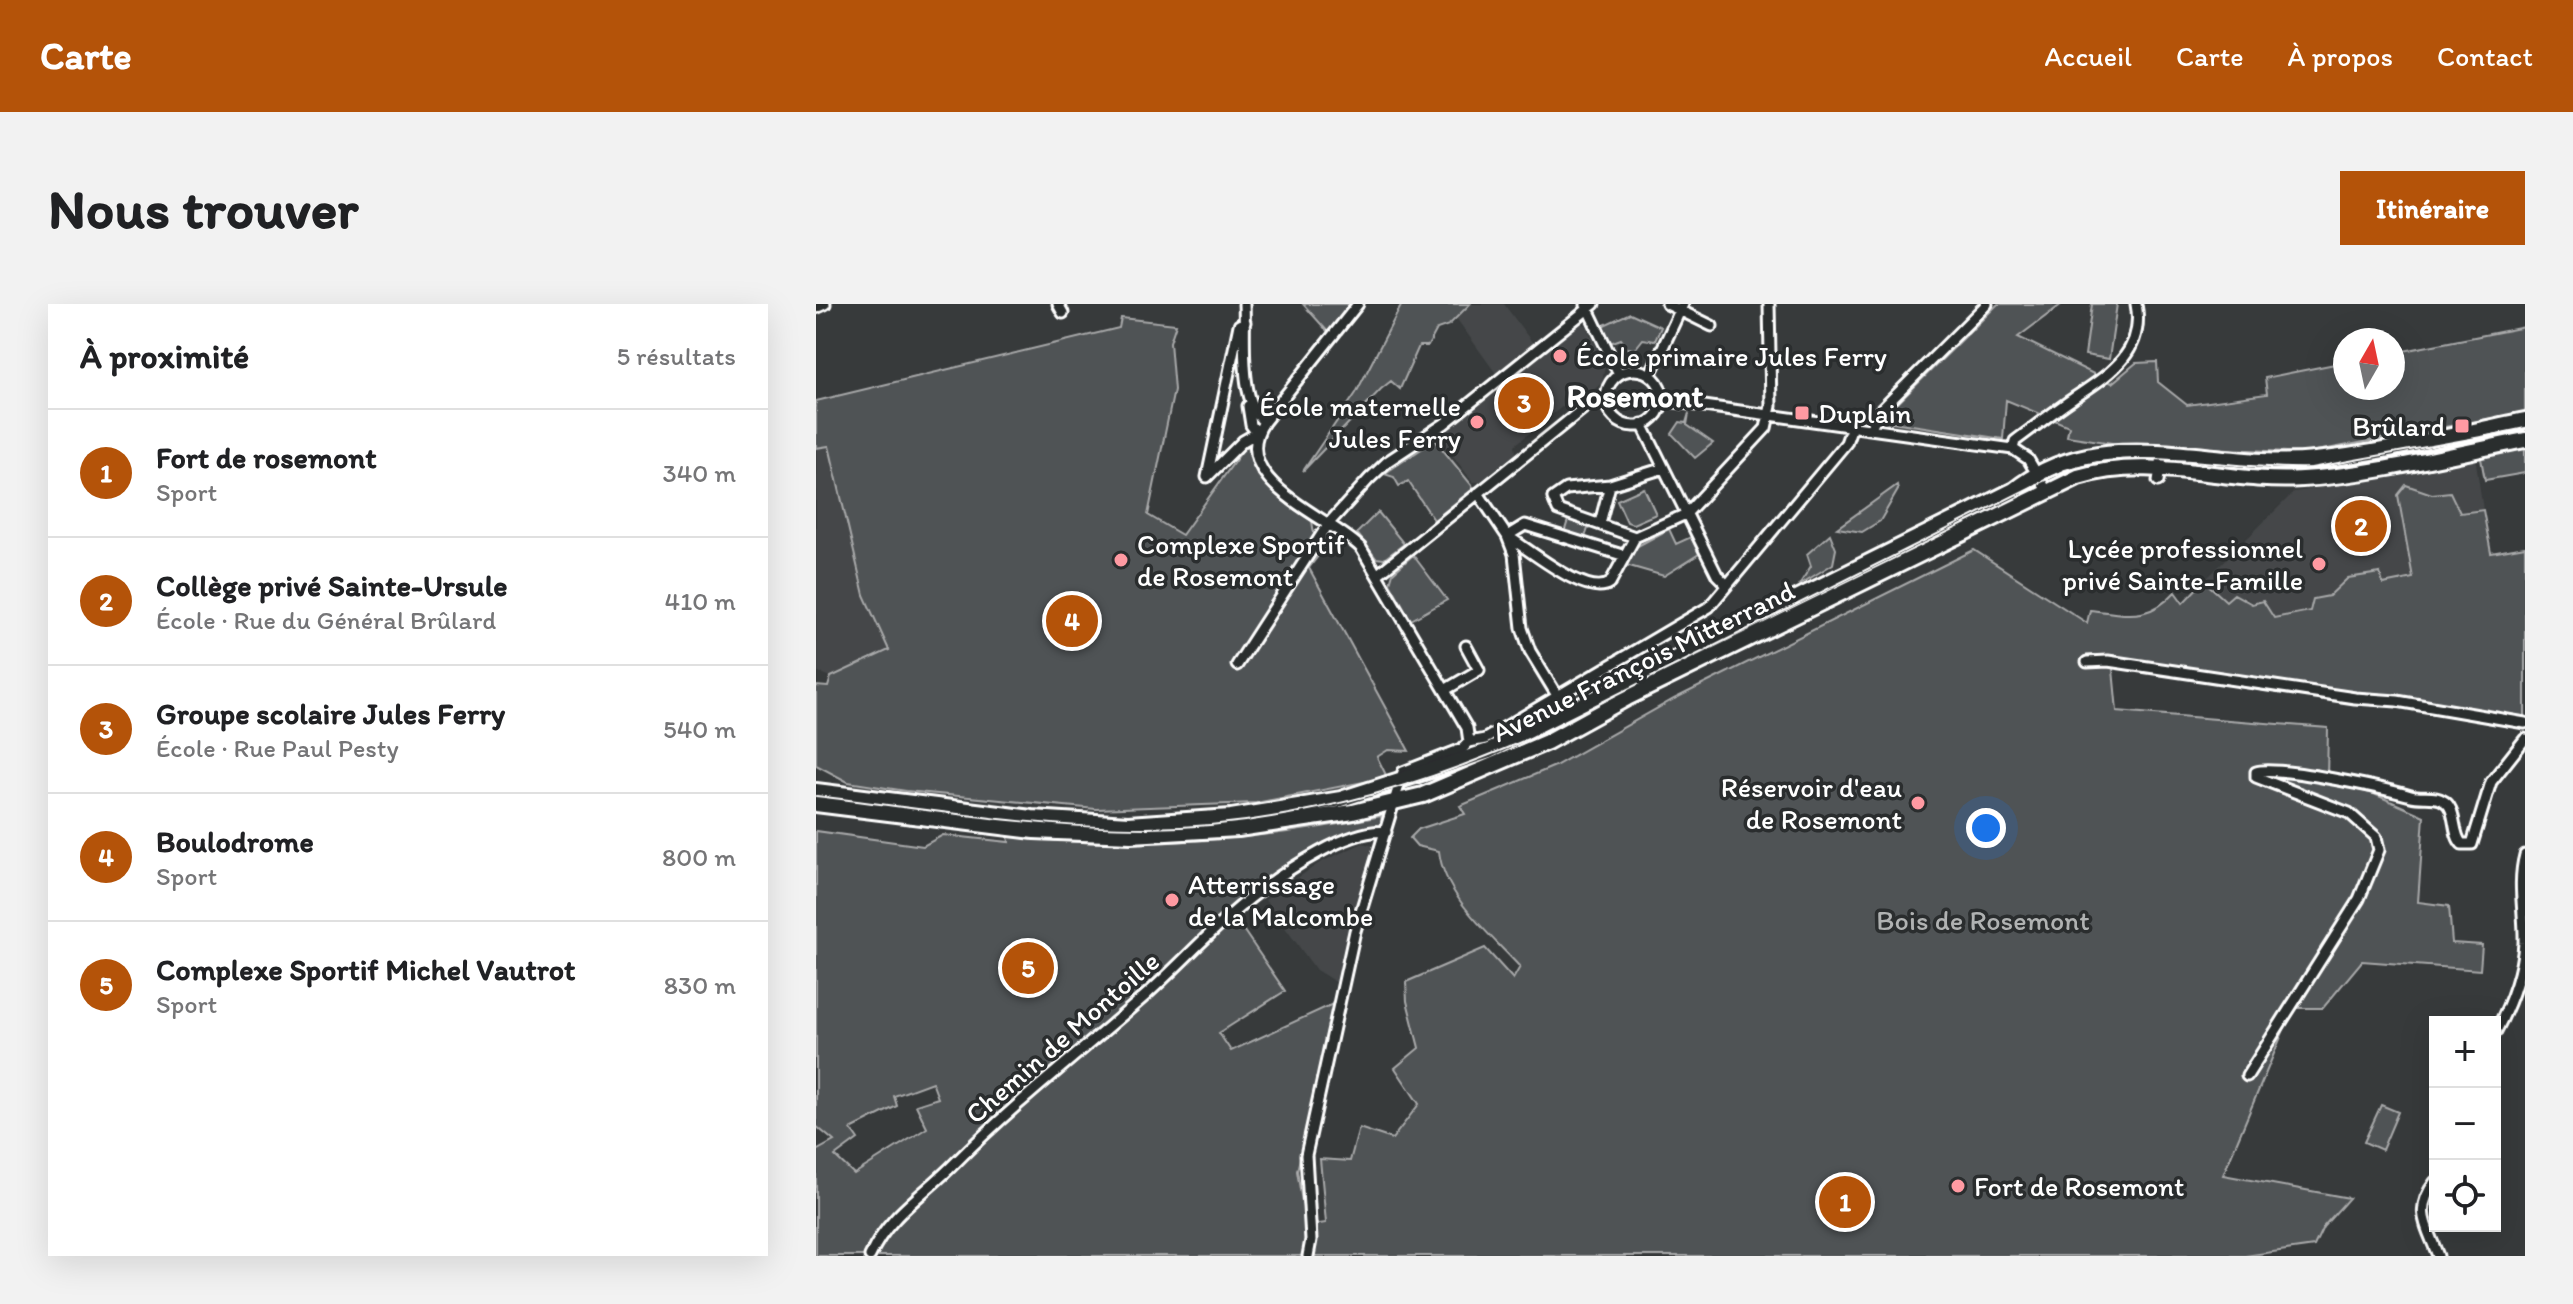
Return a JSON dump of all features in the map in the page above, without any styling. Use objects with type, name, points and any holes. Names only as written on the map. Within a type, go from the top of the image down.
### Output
[{"type":"main road","name":"Avenue François Mitterrand","points":[[816,791],[1032,818],[1128,824],[1295,809],[1466,760],[1511,741],[2014,490],[2037,473],[2104,451],[2163,451],[2276,462],[2316,460],[2525,420]]},
{"type":"main road","name":"Avenue François Mitterrand","points":[[816,804],[1034,831],[1131,835],[1238,829],[1393,803],[1423,795],[1547,742],[1627,698],[2047,491],[2093,472],[2308,479],[2525,440]]},
{"type":"street","points":[[816,308],[825,304]]},
{"type":"street","points":[[1244,304],[1248,416],[1257,433],[1258,457],[1276,488],[1361,548],[1467,728],[1469,742]]},
{"type":"street","points":[[1245,322],[1239,325],[1207,477],[1243,441],[1257,433],[1358,304]]},
{"type":"street","points":[[1667,304],[1682,307],[1712,326]]},
{"type":"street","points":[[1507,536],[1539,560],[1595,586],[1610,583],[1622,555],[1635,537],[1686,514],[1766,428],[1770,414],[1769,304]]},
{"type":"street","points":[[1870,429],[1879,412],[1987,304]]},
{"type":"street","points":[[2013,449],[2015,441],[2046,422],[2126,358],[2134,338],[2136,304]]},
{"type":"street","points":[[1237,665],[1329,523],[1388,461],[1444,424],[1589,305],[1619,374]]},
{"type":"street","points":[[1650,375],[1682,307]]},
{"type":"street","points":[[1635,370],[1650,375],[1659,386],[1661,400],[1655,416],[1642,424],[1620,422],[1609,410],[1606,399],[1609,385],[1619,374],[1635,370]]},
{"type":"street","points":[[1247,393],[1253,412],[1264,422]]},
{"type":"street","points":[[1378,574],[1594,400],[1606,399]]},
{"type":"street","points":[[1661,400],[2013,449],[2028,459],[2047,491]]},
{"type":"street","points":[[1642,424],[1717,575],[1727,585]]},
{"type":"street","points":[[1308,1256],[1311,1240],[1306,1155],[1348,959],[1398,781],[1408,767],[1462,749],[1469,742],[1485,739],[1709,607],[1846,443],[1852,426]]},
{"type":"street","points":[[2160,475],[2163,451]]},
{"type":"street","points":[[1635,537],[1558,510],[1553,498],[1566,489],[1610,485],[1664,468]]},
{"type":"street","points":[[1600,523],[1610,485]]},
{"type":"street","points":[[1478,493],[1507,536],[1514,554],[1522,628],[1530,651],[1558,697]]},
{"type":"street","points":[[1507,536],[1525,525],[1622,555]]},
{"type":"street","points":[[1445,690],[1479,670],[1466,646]]},
{"type":"street","points":[[2087,662],[2108,661],[2525,723]]},
{"type":"street","points":[[2247,1076],[2364,891],[2379,850],[2376,837],[2349,813],[2256,777],[2256,772],[2314,778],[2416,798],[2439,798],[2450,807],[2456,838],[2467,845],[2476,839],[2491,782],[2525,739]]},
{"type":"street","name":"Chemin de Montoille","points":[[870,1256],[892,1218],[954,1165],[982,1133],[1031,1096],[1256,893],[1334,847],[1368,831],[1386,832]]},
{"type":"street","points":[[2501,1020],[2518,982],[2524,942],[2519,878],[2525,855]]},
{"type":"street","points":[[2429,1192],[2422,1204],[2429,1227]]},
{"type":"street","points":[[2431,1232],[2438,1256]]},
{"type":"shaded area","points":[[1470,304],[1504,304],[1534,345],[1497,375],[1456,318]]},
{"type":"shaded area","points":[[1578,324],[1586,325],[1605,365],[1602,383],[1578,403],[1569,401],[1515,445],[1516,453],[1480,482],[1473,482],[1442,442],[1441,436]]},
{"type":"shaded area","points":[[829,446],[864,595],[889,650],[831,677],[816,671],[816,448]]},
{"type":"shaded area","points":[[2475,455],[2483,510],[2459,513],[2449,492],[2432,494],[2412,487],[2398,496],[2414,578],[2382,584],[2340,584],[2328,596],[2313,599],[2307,613],[2274,618],[2244,597],[2226,602],[2204,581],[2294,492],[2388,477],[2388,472]]},
{"type":"shaded area","points":[[1363,843],[1377,847],[1337,983],[1316,970],[1265,900],[1321,862]]},
{"type":"green space","points":[[1303,304],[1350,304],[1328,332]]},
{"type":"green space","points":[[1402,304],[1470,304],[1449,325],[1437,329],[1428,346],[1419,346],[1400,389],[1391,381],[1381,389],[1303,471],[1356,393]]},
{"type":"green space","points":[[1998,304],[2062,304],[2018,337],[2112,383],[2136,363],[2157,362],[2158,382],[2187,405],[2267,394],[2265,378],[2333,364],[2333,400],[2405,400],[2405,351],[2525,327],[2525,412],[2306,453],[2112,443],[2067,436],[2069,426],[2006,400],[2003,439],[1886,421],[1885,416]]},
{"type":"green space","points":[[2092,304],[2117,304],[2109,359],[2085,355]]},
{"type":"green space","points":[[1630,313],[1661,327],[1655,341],[1643,339],[1635,349],[1627,348],[1621,339],[1610,343],[1602,326]]},
{"type":"green space","name":"Complexe Sportif de Rosemont","points":[[1121,318],[1176,324],[1170,342],[1174,390],[1148,515],[1182,535],[1247,444],[1258,471],[1271,490],[1312,521],[1314,534],[1328,543],[1309,568],[1409,751],[1388,750],[1377,757],[1386,775],[1374,780],[1256,803],[1096,809],[906,791],[848,782],[816,765],[816,686],[828,687],[831,677],[889,650],[864,595],[829,446],[816,448],[816,401],[1119,328]]},
{"type":"green space","points":[[1689,413],[1687,425],[1713,443],[1695,458],[1672,434],[1680,422],[1686,423]]},
{"type":"green space","points":[[1435,440],[1474,488],[1434,520],[1408,481],[1399,486],[1394,477],[1384,474]]},
{"type":"green space","points":[[2525,446],[2525,473],[2485,480],[2480,453]]},
{"type":"green space","points":[[1897,485],[1898,490],[1880,521],[1862,532],[1837,528]]},
{"type":"green space","name":"Bois de Rosemont","points":[[2406,485],[2432,494],[2450,492],[2460,513],[2483,510],[2491,553],[2525,547],[2525,719],[2430,705],[2402,697],[2356,696],[2112,659],[2117,711],[2328,728],[2327,781],[2374,794],[2424,816],[2418,902],[2449,906],[2452,943],[2482,945],[2480,970],[2362,961],[2323,1008],[2293,1008],[2223,1175],[2349,1198],[2323,1227],[2314,1246],[2245,1256],[816,1256],[816,1151],[834,1141],[816,1126],[816,831],[923,846],[943,835],[1009,842],[1008,836],[1148,843],[1289,832],[1381,816],[1382,824],[1322,848],[1231,912],[1285,991],[1219,1033],[1231,1051],[1335,1003],[1297,1171],[1306,1226],[1326,1223],[1320,1159],[1350,1161],[1359,1128],[1392,1139],[1419,1104],[1395,1068],[1419,1048],[1407,1001],[1406,982],[1485,948],[1513,979],[1520,967],[1459,899],[1443,868],[1439,851],[1417,846],[1410,838],[1419,829],[1465,814],[1460,806],[1555,766],[1674,699],[1974,550],[2087,623],[2090,610],[2126,614],[2146,612],[2165,602],[2175,592],[2183,603],[2204,581],[2226,601],[2234,594],[2252,604],[2263,601],[2274,618],[2310,611],[2313,599],[2329,596],[2348,578],[2380,573],[2383,584],[2413,578],[2398,495]],"holes":[[[932,1082],[938,1098],[916,1105],[927,1128],[854,1174],[835,1156],[858,1139],[851,1129],[897,1106],[894,1096]]]},
{"type":"green space","points":[[1644,488],[1656,514],[1633,524],[1627,522],[1617,500]]},
{"type":"green space","points":[[1378,512],[1404,544],[1384,559],[1376,558],[1357,533]]},
{"type":"green space","points":[[1569,517],[1590,523],[1584,540],[1564,533]]},
{"type":"green space","points":[[1669,529],[1676,544],[1691,537],[1699,554],[1664,576],[1626,565],[1634,548]]},
{"type":"green space","points":[[1830,534],[1836,549],[1833,564],[1799,585],[1811,566],[1807,554]]},
{"type":"green space","points":[[1413,555],[1447,600],[1411,620],[1390,583],[1393,573]]},
{"type":"green space","points":[[2381,1105],[2398,1112],[2382,1150],[2364,1142]]},
{"type":"tram line","points":[[816,796],[981,817],[1064,825],[1147,828],[1246,821],[1342,803],[1437,775],[1528,739],[2065,470],[2096,463],[2157,459],[2311,468],[2525,429]]},
{"type":"place","name":"École primaire Jules Ferry","points":[[1560,356]]},
{"type":"place","name":"Groupe scolaire Jules Ferry","points":[[1524,403]]},
{"type":"place","name":"Duplain","points":[[1802,413]]},
{"type":"place","name":"École maternelle Jules Ferry","points":[[1477,422]]},
{"type":"place","name":"Brûlard","points":[[2462,426]]},
{"type":"place","name":"Collège privé Sainte-Ursule","points":[[2361,526]]},
{"type":"place","name":"Complexe Sportif de Rosemont","points":[[1121,560]]},
{"type":"place","name":"Lycée professionnel privé Sainte-Famille","points":[[2319,564]]},
{"type":"place","name":"Boulodrome","points":[[1072,621]]},
{"type":"place","name":"Réservoir d'eau de Rosemont","points":[[1918,803]]},
{"type":"place","name":"Atterrissage de la Malcombe","points":[[1172,900]]},
{"type":"place","name":"Complexe Sportif Michel Vautrot","points":[[1028,968]]},
{"type":"place","name":"Fort de Rosemont","points":[[1958,1186]]},
{"type":"place","name":"Fort de rosemont","points":[[1845,1202]]},
{"type":"district","name":"Rosemont","points":[[1635,396]]}]
